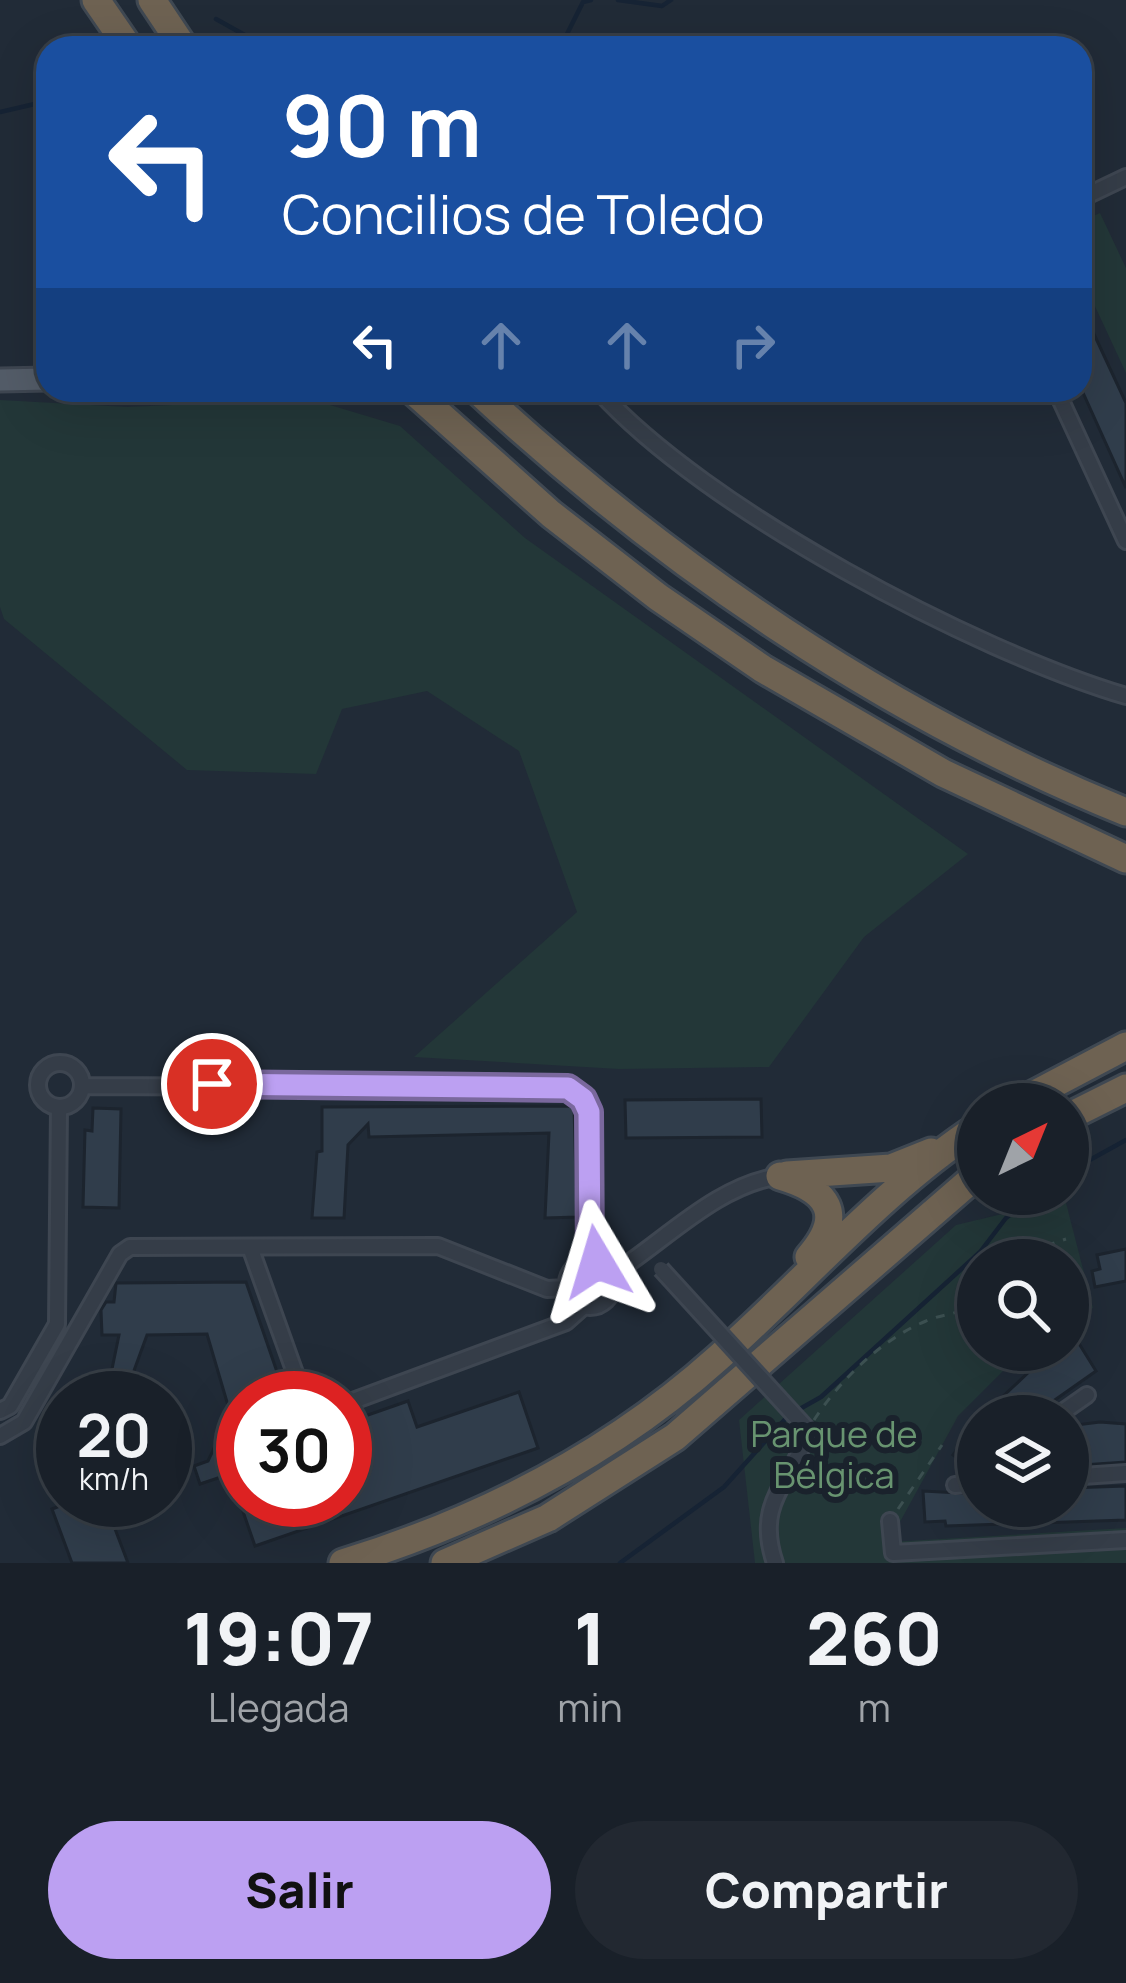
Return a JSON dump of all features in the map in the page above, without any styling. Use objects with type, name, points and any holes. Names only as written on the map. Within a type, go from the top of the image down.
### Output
[{"type":"highway","points":[[96,0],[121,36]]},
{"type":"highway","points":[[152,0],[176,36]]},
{"type":"highway","points":[[426,402],[566,526],[763,669],[943,773],[1126,859]]},
{"type":"highway","points":[[491,402],[659,544],[809,647],[965,736],[1126,812]]},
{"type":"highway","points":[[1056,1083],[1126,1046]]},
{"type":"highway","points":[[1089,1106],[1126,1088]]},
{"type":"highway","points":[[343,1563],[494,1508],[582,1460],[678,1392],[957,1141]]},
{"type":"highway","points":[[780,1176],[891,1168],[952,1144]]},
{"type":"highway","points":[[749,1328],[774,1292],[825,1237],[829,1223],[818,1191],[780,1176]]},
{"type":"highway","points":[[445,1563],[548,1518],[675,1437],[957,1192]]},
{"type":"main road","points":[[0,380],[36,379]]},
{"type":"street","points":[[1092,193],[1126,177]]},
{"type":"street","points":[[611,402],[664,451],[815,550],[967,632],[1126,696]]},
{"type":"street","points":[[1062,402],[1122,524]]},
{"type":"street","points":[[69,1064],[80,1073],[83,1086],[78,1100],[58,1108],[38,1090],[40,1076],[48,1066],[69,1064]]},
{"type":"street","points":[[83,1086],[568,1088],[583,1099],[589,1112],[590,1261]]},
{"type":"street","points":[[0,1411],[10,1406],[57,1324],[58,1108]]},
{"type":"street","points":[[611,1275],[720,1199],[751,1183],[780,1176]]},
{"type":"street","points":[[250,1246],[294,1371]]},
{"type":"street","points":[[0,1436],[24,1422],[120,1254],[130,1247],[438,1246],[547,1289],[567,1288],[584,1306]]},
{"type":"street","points":[[590,1261],[611,1275]]},
{"type":"street","points":[[567,1288],[569,1273],[590,1261]]},
{"type":"street","points":[[661,1269],[808,1430],[803,1447],[779,1482],[769,1528],[775,1563]]},
{"type":"street","points":[[372,1394],[566,1322],[584,1306],[598,1306],[610,1297],[611,1275]]},
{"type":"street","points":[[1089,1476],[1126,1473]]},
{"type":"street","points":[[890,1521],[893,1552],[1126,1540]]},
{"type":"street","points":[[1087,1563],[1088,1542]]},
{"type":"path","points":[[808,1430],[887,1341],[957,1311]]},
{"type":"path","points":[[890,1521],[942,1445]]},
{"type":"green space","points":[[1100,213],[1126,268],[1126,373],[1092,300],[1092,217]]},
{"type":"green space","points":[[0,400],[127,407],[320,402],[400,426],[525,538],[968,854],[864,937],[769,1067],[619,1069],[414,1057],[577,912],[519,751],[427,691],[342,709],[316,774],[187,770],[4,619],[0,607]]},
{"type":"green space","name":"Parque de Bélgica","points":[[998,1215],[1069,1215],[1075,1239],[957,1239],[957,1371],[1003,1371],[979,1395],[957,1395],[957,1418],[889,1542],[1126,1528],[1126,1563],[755,1563],[739,1420],[956,1225]]},
{"type":"building","points":[[1092,330],[1126,403],[1126,488],[1087,402],[1092,402]]},
{"type":"building","points":[[761,1099],[762,1137],[626,1138],[625,1100]]},
{"type":"building","points":[[574,1106],[577,1217],[545,1218],[549,1133],[369,1137],[368,1124],[348,1145],[344,1218],[312,1218],[317,1152],[322,1151],[322,1107]]},
{"type":"building","points":[[93,1108],[121,1109],[119,1208],[83,1207],[85,1130],[92,1131]]},
{"type":"building","points":[[1126,1249],[1126,1281],[1095,1287],[1092,1271],[1100,1269],[1097,1255]]},
{"type":"building","points":[[246,1282],[277,1371],[218,1371],[207,1334],[147,1335],[134,1371],[112,1369],[119,1335],[102,1335],[101,1310],[106,1302],[114,1302],[116,1283]]},
{"type":"building","points":[[1089,1360],[1096,1371],[1062,1395],[1004,1395],[1030,1371],[1089,1371]]},
{"type":"building","points":[[519,1392],[538,1448],[372,1505],[372,1414],[408,1401],[417,1427]]},
{"type":"building","points":[[1089,1423],[1126,1424],[1126,1462],[1089,1465]]},
{"type":"building","points":[[216,1444],[216,1479],[200,1484],[194,1466],[208,1461]]},
{"type":"building","points":[[1126,1486],[1126,1520],[1089,1521],[1089,1487]]},
{"type":"building","points":[[923,1491],[957,1493],[957,1526],[925,1522]]},
{"type":"building","points":[[59,1527],[114,1527],[128,1563],[72,1563]]},
{"type":"building","points":[[248,1527],[310,1527],[255,1546]]},
{"type":"waterway","points":[[566,36],[583,2],[591,0]]},
{"type":"waterway","points":[[618,0],[662,6],[671,0]]},
{"type":"waterway","points":[[216,19],[246,36]]},
{"type":"waterway","points":[[0,112],[36,104]]},
{"type":"waterway","points":[[1089,1160],[1126,1140]]},
{"type":"waterway","points":[[798,1410],[821,1397],[980,1252],[1010,1215]]},
{"type":"waterway","points":[[620,1563],[724,1487],[788,1416]]},
{"type":"route","points":[[212,1084],[568,1088],[583,1099],[589,1112],[590,1261],[597,1262]]}]
